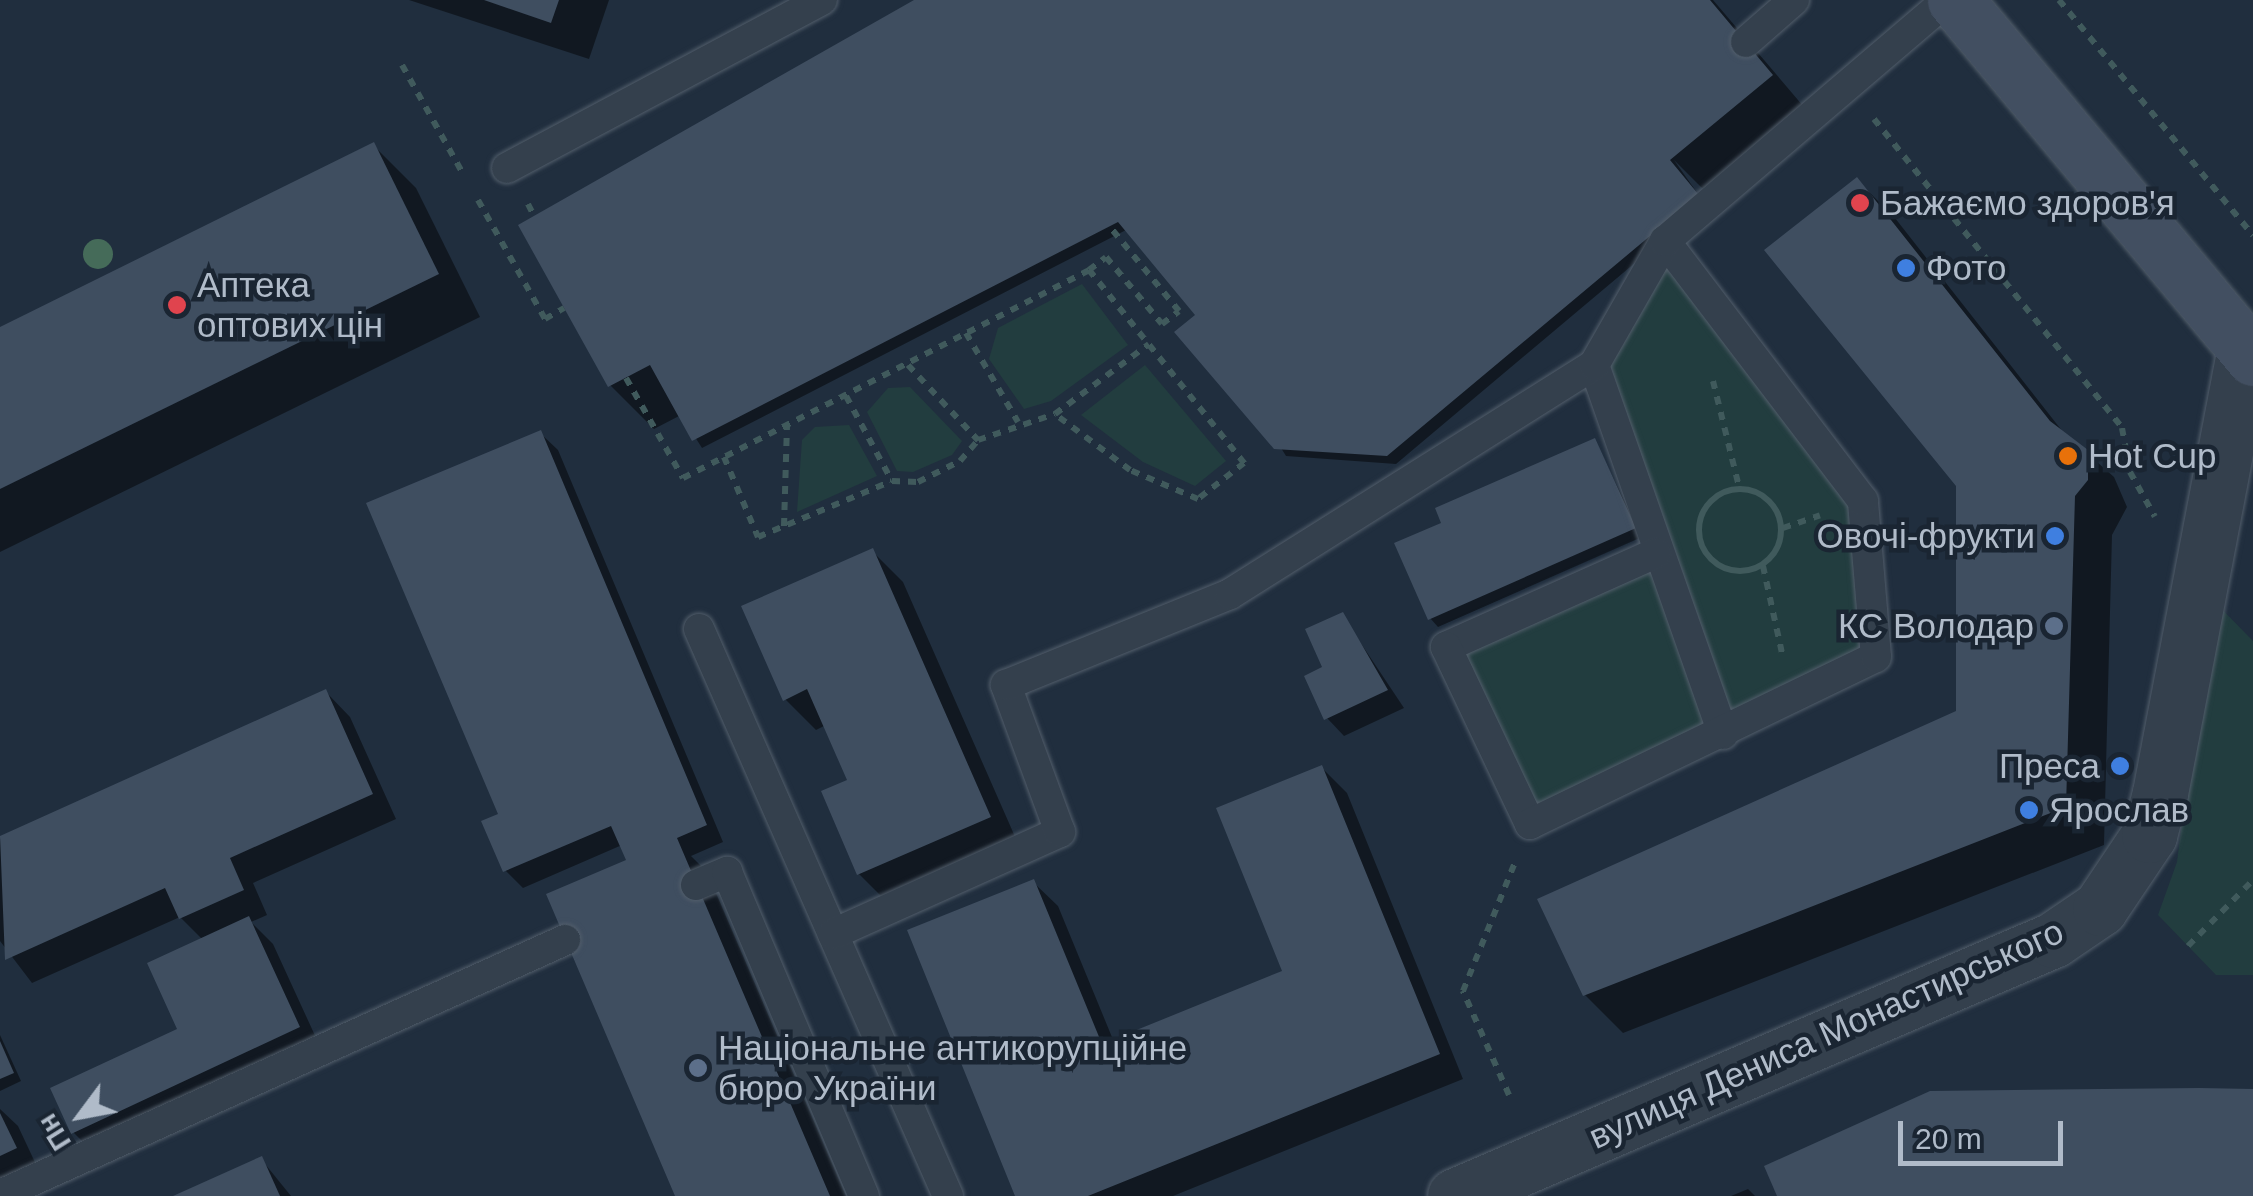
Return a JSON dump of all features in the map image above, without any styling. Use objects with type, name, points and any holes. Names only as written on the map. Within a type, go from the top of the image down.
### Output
[{"type":"main road","points":[[1954,0],[2249,354]]},
{"type":"street","name":"вулиця Дениса Монастирського","points":[[1455,1196],[2053,940],[2100,908],[2149,835],[2198,570],[2249,354]]},
{"type":"lane","points":[[508,168],[822,0]]},
{"type":"lane","points":[[1746,42],[1794,0]]},
{"type":"lane","points":[[833,934],[1060,832],[1006,685],[1230,594],[1594,365],[1665,241],[1947,0]]},
{"type":"lane","points":[[1656,553],[1446,647],[1530,824],[1876,657],[1863,501],[1665,241]]},
{"type":"lane","points":[[1594,365],[1656,553],[1723,734]]},
{"type":"lane","points":[[699,630],[948,1196]]},
{"type":"lane","points":[[696,885],[727,872],[864,1196]]},
{"type":"lane","points":[[0,1195],[566,940]]},
{"type":"path","points":[[2059,0],[2253,235]]},
{"type":"path","points":[[402,66],[465,178]]},
{"type":"path","points":[[1836,94],[1850,112],[1873,117],[2122,428],[2130,472],[2148,509],[2198,570]]},
{"type":"path","points":[[474,194],[545,319],[564,308]]},
{"type":"path","points":[[626,378],[683,478],[908,365],[1089,270],[1106,257],[1162,324],[1180,310],[1110,226]]},
{"type":"path","points":[[1055,414],[1130,470],[1198,499],[1244,463],[1089,270]]},
{"type":"path","points":[[966,333],[1018,422]]},
{"type":"path","points":[[724,457],[758,537],[892,481],[918,482],[960,461],[978,440],[1018,422],[1055,414],[1149,344]]},
{"type":"path","points":[[908,365],[978,440]]},
{"type":"path","points":[[846,396],[892,481]]},
{"type":"path","points":[[784,526],[788,425]]},
{"type":"path","points":[[1739,486],[1773,505],[1783,528],[1777,551],[1762,566],[1726,571],[1702,543],[1700,519],[1723,490],[1739,486]]},
{"type":"path","points":[[1762,566],[1793,700]]},
{"type":"path","points":[[1509,1095],[1462,991],[1530,824]]},
{"type":"path","points":[[2188,946],[2253,880]]},
{"type":"green space","points":[[1665,241],[1863,501],[1876,657],[1530,823],[1446,647],[1656,553],[1594,365]]},
{"type":"green space","points":[[1082,284],[1128,345],[1051,401],[1024,409],[989,359],[998,328]]},
{"type":"green space","points":[[1145,365],[1226,461],[1195,486],[1143,462],[1081,415]]},
{"type":"green space","points":[[910,387],[962,441],[952,455],[913,472],[897,471],[867,412],[888,388]]},
{"type":"green space","points":[[849,425],[877,476],[797,512],[802,440],[815,427]]},
{"type":"green space","points":[[2210,597],[2253,641],[2253,975],[2216,975],[2158,915],[2177,862]]},
{"type":"building","points":[[484,0],[559,0],[551,23]]},
{"type":"building","points":[[914,0],[1710,0],[1773,75],[1670,160],[1699,195],[1387,456],[1274,449],[1174,332],[1195,315],[1118,222],[692,441],[650,365],[608,387],[518,225]]},
{"type":"building","points":[[374,142],[439,274],[0,489],[0,327]]},
{"type":"building","points":[[1857,177],[2050,421],[2088,450],[2088,480],[2075,496],[2066,807],[1583,996],[1537,899],[1956,711],[1956,486],[1764,250]]},
{"type":"building","points":[[541,430],[707,825],[677,838],[830,1196],[675,1196],[546,894],[626,860],[611,826],[503,872],[481,821],[498,814],[366,503]]},
{"type":"building","points":[[1595,438],[1636,528],[1428,620],[1394,543],[1441,523],[1435,508]]},
{"type":"building","points":[[873,548],[991,817],[857,875],[821,791],[847,780],[807,689],[783,701],[741,606]]},
{"type":"building","points":[[1343,612],[1388,690],[1324,720],[1304,676],[1322,667],[1305,629]]},
{"type":"building","points":[[326,689],[373,794],[230,858],[244,890],[179,919],[165,888],[5,960],[0,836]]},
{"type":"building","points":[[1322,765],[1440,1054],[1088,1196],[1015,1196],[907,930],[1034,879],[1102,1044],[1282,971],[1216,808]]},
{"type":"building","points":[[249,916],[300,1027],[71,1134],[50,1088],[177,1029],[147,963]]},
{"type":"building","points":[[0,1041],[14,1073],[0,1079]]},
{"type":"building","points":[[2253,1089],[2253,1196],[1777,1196],[1764,1166],[1930,1091]]},
{"type":"building","points":[[0,1113],[17,1148],[0,1156]]},
{"type":"building","points":[[262,1156],[280,1196],[173,1196]]},
{"type":"place","name":"Бажаємо здоров'я","points":[[1860,203]]},
{"type":"place","name":"Фото","points":[[1906,268]]},
{"type":"place","name":"Аптека оптових цін","points":[[177,305]]},
{"type":"place","name":"Hot Cup","points":[[2068,456]]},
{"type":"place","name":"Овочі-фрукти","points":[[2055,536]]},
{"type":"place","name":"КС Володар","points":[[2054,626]]},
{"type":"place","name":"Преса","points":[[2120,766]]},
{"type":"place","name":"Ярослав","points":[[2029,810]]},
{"type":"place","name":"Національне антикорупційне бюро України","points":[[698,1068]]}]
